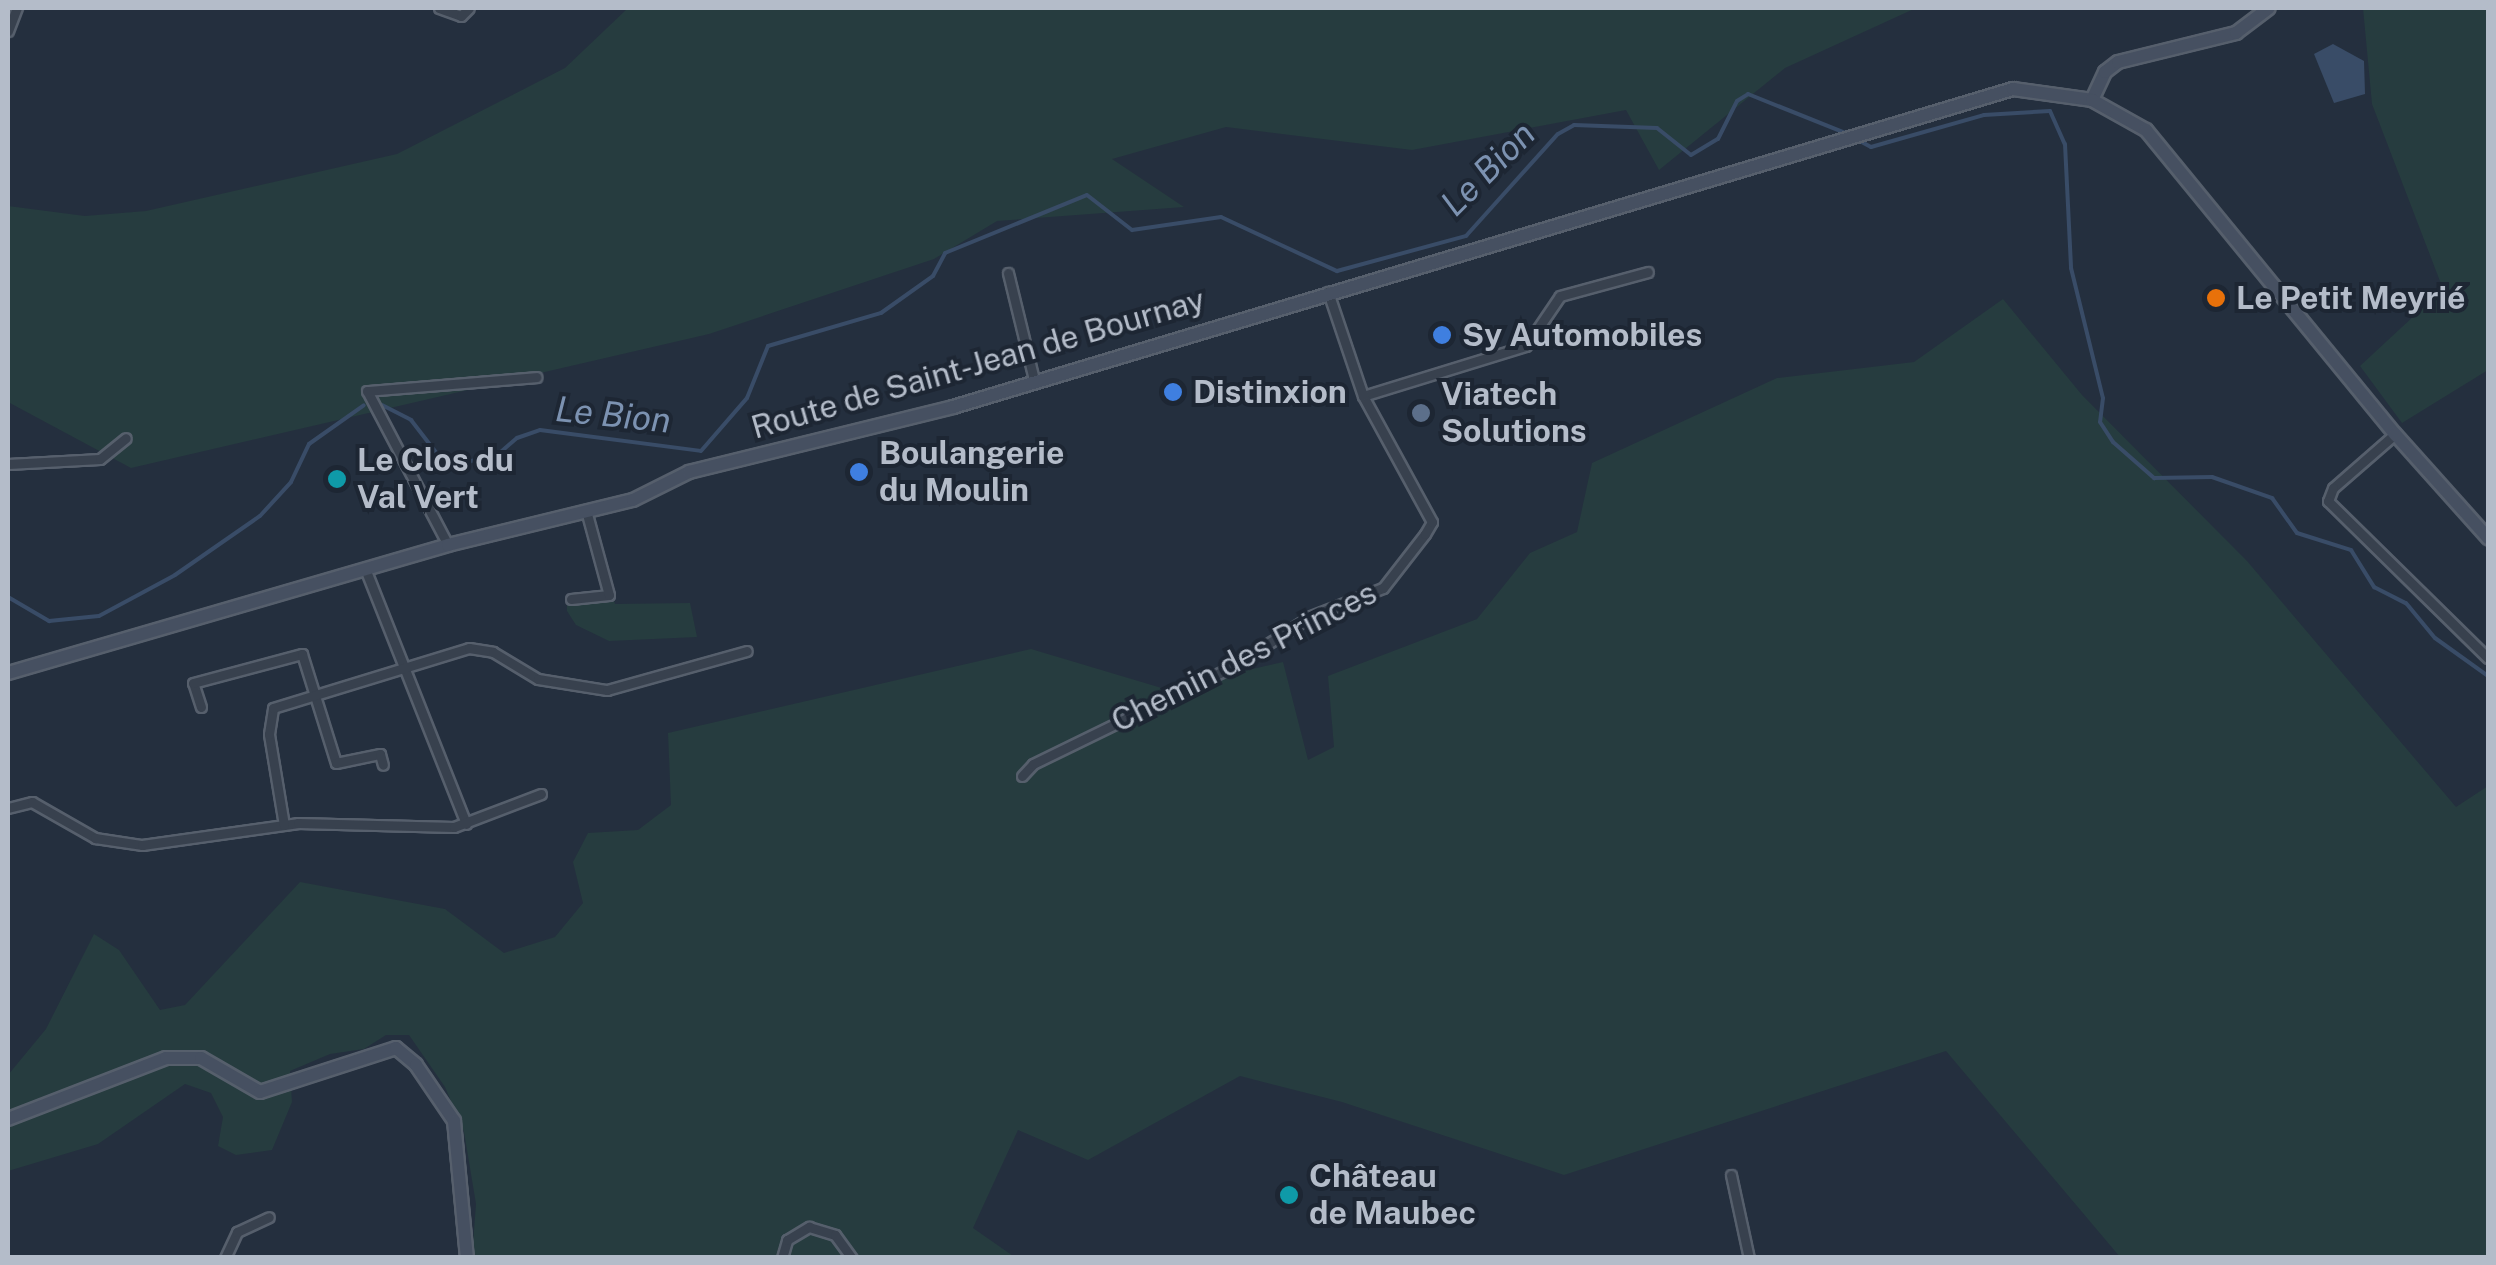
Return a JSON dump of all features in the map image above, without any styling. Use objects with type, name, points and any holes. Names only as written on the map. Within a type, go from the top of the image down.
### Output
[{"type":"main road","points":[[2269,8],[2236,33],[2118,62],[2105,72],[2092,100],[2146,130],[2172,155],[2395,434],[2488,538]]},
{"type":"main road","name":"Route de Saint-Jean de Bournay","points":[[8,673],[366,572],[448,544],[587,514],[689,472],[953,407],[1963,100],[2013,89],[2092,100]]},
{"type":"main road","points":[[8,1119],[166,1058],[201,1058],[260,1092],[379,1048],[396,1048],[416,1065],[454,1121],[466,1258]]},
{"type":"street","points":[[8,31],[17,8]]},
{"type":"street","points":[[439,8],[460,16],[469,8]]},
{"type":"street","points":[[1008,272],[1034,380]]},
{"type":"street","points":[[1362,396],[1526,346],[1560,296],[1648,272]]},
{"type":"street","name":"Chemin des Princes","points":[[1022,776],[1033,764],[1232,667],[1284,631],[1383,588],[1400,573],[1432,522],[1362,396],[1328,292]]},
{"type":"street","points":[[448,544],[367,391],[536,377]]},
{"type":"street","points":[[2395,434],[2333,488],[2328,501],[2488,658]]},
{"type":"street","points":[[8,464],[100,459],[126,438]]},
{"type":"street","points":[[571,599],[609,595],[587,514]]},
{"type":"street","points":[[366,572],[466,824]]},
{"type":"street","points":[[284,825],[269,734],[273,708],[404,664],[469,648],[493,652],[538,678],[607,690],[747,652]]},
{"type":"street","points":[[202,707],[194,684],[302,654],[336,762],[380,754],[384,765]]},
{"type":"street","points":[[8,808],[32,802],[120,845],[284,825],[466,824],[541,794]]},
{"type":"street","points":[[1731,1175],[1749,1258]]},
{"type":"street","points":[[225,1258],[237,1232],[270,1217]]},
{"type":"street","points":[[782,1258],[787,1240],[809,1227],[834,1235],[852,1258]]},
{"type":"green space","points":[[628,8],[1916,8],[1785,68],[1659,170],[1626,110],[1412,150],[1226,127],[1112,159],[1184,207],[997,221],[934,259],[709,334],[131,468],[8,402],[8,206],[85,216],[146,211],[397,154],[565,68]]},
{"type":"green space","points":[[2363,8],[2488,8],[2488,370],[2402,423],[2360,366],[2443,289],[2372,104]]},
{"type":"green space","points":[[2003,299],[2082,395],[2247,561],[2456,807],[2488,786],[2488,1257],[2120,1257],[1946,1051],[1564,1175],[1342,1102],[1240,1076],[1088,1160],[1018,1130],[973,1228],[1016,1258],[472,1257],[476,1204],[464,1132],[445,1087],[409,1035],[386,1035],[364,1049],[330,1054],[290,1071],[292,1102],[272,1150],[236,1155],[218,1146],[223,1117],[211,1093],[185,1084],[98,1144],[8,1171],[8,1075],[46,1029],[94,934],[119,950],[160,1010],[185,1005],[300,882],[445,909],[504,953],[555,937],[583,903],[573,862],[588,833],[638,830],[671,805],[668,733],[1031,649],[1165,689],[1283,662],[1308,760],[1334,747],[1328,676],[1477,619],[1530,553],[1577,532],[1592,463],[1777,378],[1914,362]]},
{"type":"green space","points":[[613,597],[615,604],[690,603],[697,637],[609,641],[576,625],[567,611],[567,602]]},
{"type":"water","points":[[2333,44],[2364,61],[2365,94],[2334,103],[2314,54]]},
{"type":"waterway","name":"Le Bion","points":[[382,405],[411,420],[441,459],[458,463],[495,457],[517,438],[540,430],[701,451],[747,398],[768,346],[881,313],[933,276],[945,253],[1087,195],[1132,230],[1221,217],[1337,271],[1466,236],[1558,134],[1574,125],[1657,128],[1691,155],[1718,139],[1737,101],[1748,94],[1848,134]]},
{"type":"waterway","name":"Le Bion","points":[[1856,139],[1871,147],[1984,115],[2050,111],[2065,144],[2071,268],[2103,398],[2100,422],[2113,442],[2154,478],[2212,477],[2272,498],[2297,533],[2351,550],[2374,587],[2406,603],[2435,638],[2488,676]]},
{"type":"waterway","name":"Le Bion","points":[[8,597],[49,621],[99,616],[175,575],[260,516],[291,482],[309,444],[364,405]]},
{"type":"place","name":"Le Petit Meyrié","points":[[2216,298]]},
{"type":"place","name":"Sy Automobiles","points":[[1442,335]]},
{"type":"place","name":"Distinxion","points":[[1173,392]]},
{"type":"place","name":"Viatech Solutions","points":[[1421,413]]},
{"type":"place","name":"Boulangerie du Moulin","points":[[859,472]]},
{"type":"place","name":"Le Clos du Val Vert","points":[[337,479]]},
{"type":"place","name":"Château de Maubec","points":[[1289,1195]]}]
